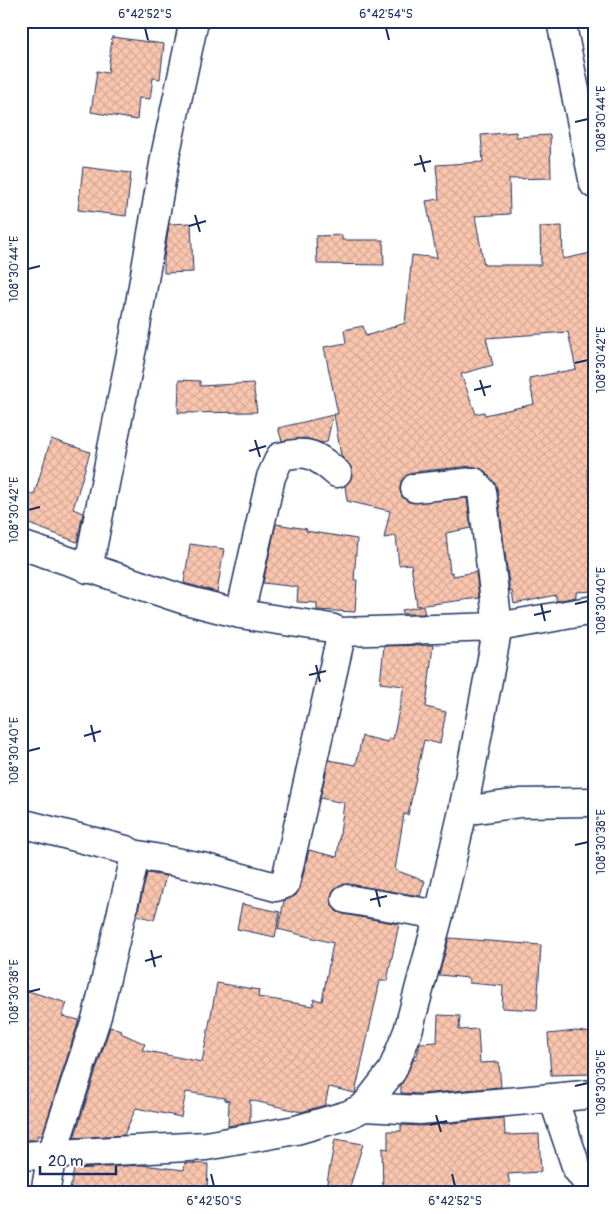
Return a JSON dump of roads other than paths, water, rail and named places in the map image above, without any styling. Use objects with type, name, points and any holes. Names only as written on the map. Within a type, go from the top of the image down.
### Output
[{"type":"street","points":[[88,569],[134,338],[166,152],[194,21]]},
{"type":"street","points":[[561,21],[594,184]]},
{"type":"street","points":[[240,614],[271,477],[280,457],[292,454],[316,456],[337,473]]},
{"type":"street","points":[[21,1156],[206,1146],[296,1130],[348,1115],[364,1107],[392,1071],[408,1031],[439,915],[463,811],[498,627],[482,491],[474,482],[415,488]]},
{"type":"street","points":[[21,545],[182,599],[240,614],[332,628],[340,632],[498,627],[594,610]]},
{"type":"street","points":[[21,823],[133,854],[202,867],[276,887],[285,884],[340,640],[340,632]]},
{"type":"street","points":[[463,811],[520,804],[594,804]]},
{"type":"street","points":[[45,1193],[52,1154],[97,1016],[134,860],[133,854]]},
{"type":"street","points":[[346,899],[439,915]]},
{"type":"street","points":[[364,1107],[420,1110],[594,1094]]},
{"type":"street","points":[[553,1098],[577,1169],[594,1192]]}]
